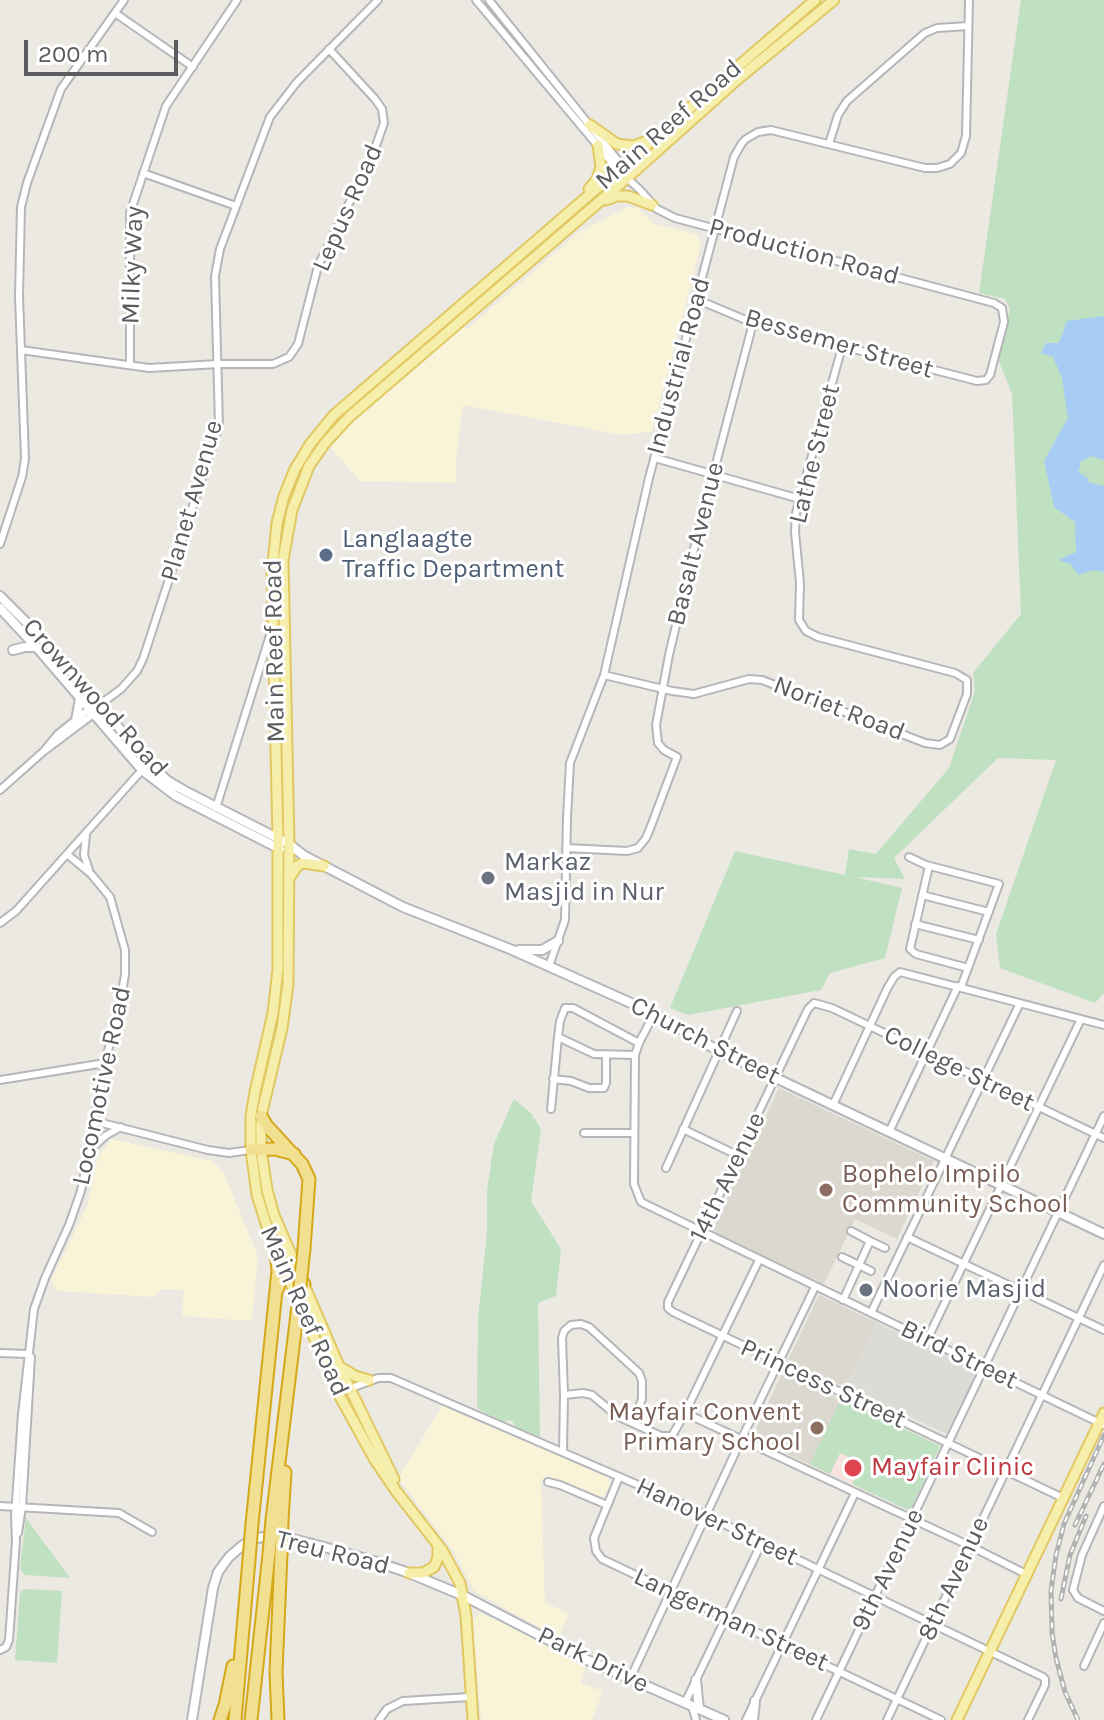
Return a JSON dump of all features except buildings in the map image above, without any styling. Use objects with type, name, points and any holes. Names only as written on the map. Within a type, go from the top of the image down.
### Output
[{"type":"highway","points":[[261,1116],[306,1170],[310,1183],[277,1520],[278,1720]]},
{"type":"highway","points":[[256,1150],[275,1149],[294,1154]]},
{"type":"highway","points":[[235,1720],[276,1296],[276,1250]]},
{"type":"highway","points":[[276,1296],[280,1281],[288,1276],[304,1284]]},
{"type":"highway","points":[[251,1720],[275,1554]]},
{"type":"highway","points":[[220,1720],[243,1625]]},
{"type":"highway","points":[[271,1720],[276,1672]]},
{"type":"main road","name":"Main Reef Road","points":[[473,1720],[464,1596],[456,1573],[375,1460],[338,1393],[276,1250],[257,1195],[253,1105],[277,985],[279,922],[275,675],[280,656],[274,624],[272,559],[277,523],[289,482],[311,443],[339,410],[815,0]]},
{"type":"main road","name":"Main Reef Road","points":[[404,1500],[339,1366],[304,1284],[270,1202],[256,1150],[287,998],[289,848],[280,656],[283,560],[298,491],[316,455],[337,428],[834,0]]},
{"type":"main road","points":[[590,125],[611,142],[625,146],[641,144],[656,137]]},
{"type":"main road","points":[[568,212],[597,179],[601,167],[598,145]]},
{"type":"main road","points":[[597,204],[612,197],[624,196],[652,205]]},
{"type":"main road","name":"Crownwood Road","points":[[0,596],[102,703],[157,772],[215,810],[278,843]]},
{"type":"main road","name":"Crownwood Road","points":[[0,608],[142,770],[176,796],[215,810]]},
{"type":"main road","points":[[13,650],[37,647]]},
{"type":"main road","points":[[76,721],[80,698]]},
{"type":"main road","name":"Church Street","points":[[278,843],[403,907],[510,949],[654,1014],[776,1079],[1104,1234]]},
{"type":"main road","points":[[289,882],[293,870],[300,865],[324,866]]},
{"type":"main road","points":[[510,949],[542,950],[558,941]]},
{"type":"main road","points":[[339,1366],[369,1380]]},
{"type":"main road","points":[[957,1720],[1102,1420]]},
{"type":"main road","name":"Treu Road","points":[[192,1720],[215,1580],[222,1565],[243,1545],[257,1538],[283,1537],[374,1561],[464,1596]]},
{"type":"main road","points":[[409,1573],[423,1573],[434,1567],[438,1544]]},
{"type":"main road","name":"Park Drive","points":[[464,1596],[583,1658],[724,1720]]},
{"type":"main road","points":[[696,1680],[697,1710]]},
{"type":"main road","points":[[753,1720],[755,1701]]},
{"type":"street","points":[[0,544],[25,459],[19,312],[19,230],[23,198],[61,89],[124,0]]},
{"type":"street","name":"Milky Way","points":[[130,365],[130,213],[166,106],[237,0]]},
{"type":"street","points":[[365,0],[372,6]]},
{"type":"street","name":"Planet Avenue","points":[[92,711],[121,689],[137,671],[219,426],[216,267],[270,117],[286,94],[378,0]]},
{"type":"street","points":[[476,0],[620,168]]},
{"type":"street","points":[[489,0],[590,125],[620,168]]},
{"type":"street","name":"Industrial Road","points":[[549,966],[566,910],[570,763],[604,675],[655,458],[734,157],[746,139],[758,132],[771,130],[925,168],[945,166],[955,160],[961,153],[966,136],[969,0]]},
{"type":"street","points":[[115,13],[193,67]]},
{"type":"street","points":[[829,144],[838,115],[847,101],[909,47],[932,30],[968,26]]},
{"type":"street","name":"Lepus Road","points":[[21,350],[149,368],[273,364],[289,357],[298,344],[318,266],[384,123],[382,109],[375,99],[329,49]]},
{"type":"street","name":"Production Road","points":[[620,168],[652,205],[668,215],[994,303],[1002,308],[1004,322],[990,375],[984,381]]},
{"type":"street","points":[[143,173],[236,206]]},
{"type":"street","name":"Bessemer Street","points":[[696,299],[753,323],[970,380],[984,381]]},
{"type":"street","name":"Basalt Avenue","points":[[566,848],[627,851],[638,848],[651,826],[677,757],[664,750],[656,738],[662,689],[713,473],[753,323]]},
{"type":"street","name":"Lathe Street","points":[[842,347],[800,499],[795,532],[800,583],[799,620],[806,631],[818,637],[955,673],[967,680],[967,694],[950,739],[940,745],[932,745]]},
{"type":"street","points":[[655,458],[800,499]]},
{"type":"street","points":[[215,810],[274,624]]},
{"type":"street","points":[[256,677],[265,671],[275,675]]},
{"type":"street","name":"Noriet Road","points":[[604,675],[694,694],[749,679],[762,680],[932,745]]},
{"type":"street","points":[[44,751],[54,738],[92,711]]},
{"type":"street","points":[[0,790],[92,711]]},
{"type":"street","points":[[0,923],[16,911],[68,855],[142,770]]},
{"type":"street","name":"Locomotive Road","points":[[87,831],[84,855],[91,874]]},
{"type":"street","name":"Locomotive Road","points":[[26,1396],[37,1298],[81,1191],[105,1063],[123,990],[126,961],[110,897],[91,874],[68,855]]},
{"type":"street","points":[[889,1132],[968,968],[999,884],[929,866],[909,857]]},
{"type":"street","points":[[929,866],[911,951],[968,968]]},
{"type":"street","points":[[922,895],[989,912]]},
{"type":"street","points":[[915,924],[979,940]]},
{"type":"street","points":[[833,1105],[869,1026],[898,973],[960,986],[1104,1025]]},
{"type":"street","name":"College Street","points":[[814,1003],[825,1005],[1104,1138]]},
{"type":"street","name":"14th Avenue","points":[[670,1310],[668,1302],[808,1009],[814,1003]]},
{"type":"street","points":[[871,1313],[1020,1003]]},
{"type":"street","points":[[551,1109],[558,1037],[565,1008],[570,1007],[639,1043]]},
{"type":"street","points":[[666,1168],[737,1011]]},
{"type":"street","points":[[584,1133],[634,1133],[635,1055],[654,1014]]},
{"type":"street","points":[[927,1340],[1081,1019]]},
{"type":"street","points":[[558,1037],[589,1053],[635,1055]]},
{"type":"street","points":[[90,1065],[109,1049]]},
{"type":"street","points":[[553,1079],[571,1081],[589,1088],[604,1088],[606,1056]]},
{"type":"street","points":[[0,1080],[105,1063]]},
{"type":"street","name":"9th Avenue","points":[[816,1720],[1104,1116]]},
{"type":"street","points":[[94,1121],[208,1150],[229,1153],[256,1150]]},
{"type":"street","points":[[88,1153],[105,1136],[121,1127]]},
{"type":"street","points":[[683,1129],[739,1156]]},
{"type":"street","name":"Bird Street","points":[[634,1133],[634,1184],[641,1202],[1041,1395],[1102,1420]]},
{"type":"street","points":[[851,1231],[885,1248]]},
{"type":"street","points":[[907,1237],[1104,1330]]},
{"type":"street","points":[[843,1300],[870,1241]]},
{"type":"street","points":[[842,1257],[871,1271]]},
{"type":"street","points":[[564,1395],[592,1395],[614,1414],[669,1437],[685,1413],[759,1260]]},
{"type":"street","name":"8th Avenue","points":[[887,1720],[1104,1265]]},
{"type":"street","points":[[630,1679],[815,1287]]},
{"type":"street","name":"Princess Street","points":[[670,1310],[1063,1498]]},
{"type":"street","points":[[563,1452],[562,1338],[566,1328],[574,1323],[589,1327],[639,1373],[642,1399],[633,1423]]},
{"type":"street","points":[[0,1353],[29,1354]]},
{"type":"street","name":"Hanover Street","points":[[338,1393],[383,1377],[401,1381],[706,1515],[1045,1679],[1028,1720]]},
{"type":"street","points":[[2,1649],[9,1640],[23,1492],[26,1396]]},
{"type":"street","points":[[20,1510],[26,1396]]},
{"type":"street","points":[[685,1413],[1026,1574]]},
{"type":"street","name":"Langerman Street","points":[[619,1477],[594,1538],[599,1556],[941,1720]]},
{"type":"street","points":[[548,1482],[607,1505]]},
{"type":"street","points":[[23,1492],[28,1503],[34,1507]]},
{"type":"street","points":[[746,1720],[855,1493]]},
{"type":"street","points":[[0,1506],[20,1510],[34,1507],[121,1513],[152,1532]]},
{"type":"street","points":[[1104,1506],[1079,1565],[1073,1590],[1075,1596],[1104,1611]]},
{"type":"street","points":[[696,1720],[696,1680],[762,1542]]},
{"type":"street","points":[[1084,1666],[1104,1623]]},
{"type":"street","points":[[379,1720],[387,1709],[403,1701],[470,1697]]},
{"type":"shaded area","points":[[628,207],[639,208],[652,223],[696,234],[701,244],[652,431],[622,435],[463,405],[456,483],[360,481],[330,447],[345,429],[463,326],[467,329],[580,231]]},
{"type":"shaded area","name":"Bophelo Impilo Community School","points":[[779,1088],[934,1161],[897,1239],[855,1219],[824,1284],[712,1231]]},
{"type":"shaded area","points":[[111,1139],[212,1161],[223,1171],[258,1256],[252,1321],[182,1316],[184,1290],[161,1289],[154,1297],[56,1291],[51,1280],[88,1204],[98,1157]]},
{"type":"shaded area","points":[[819,1295],[876,1322],[845,1387],[788,1360]]},
{"type":"shaded area","points":[[876,1322],[979,1371],[949,1435],[845,1387]]},
{"type":"shaded area","name":"Mayfair Convent Primary School","points":[[783,1372],[883,1419],[863,1463],[840,1453],[830,1474],[752,1437]]},
{"type":"shaded area","points":[[442,1406],[609,1478],[610,1484],[603,1497],[549,1476],[541,1481],[545,1603],[569,1613],[558,1638],[474,1591],[453,1550],[398,1478]]},
{"type":"shaded area","points":[[840,1452],[863,1463],[852,1484],[830,1474]]},
{"type":"shaded area","points":[[480,1613],[586,1665],[581,1683],[603,1691],[592,1720],[481,1720],[473,1619]]},
{"type":"green space","points":[[1021,0],[1104,0],[1104,993],[1095,1003],[1000,968],[996,934],[1056,760],[998,758],[894,858],[905,879],[855,877],[902,888],[885,958],[830,973],[821,990],[688,1015],[670,1008],[735,851],[845,875],[849,849],[876,854],[949,768],[975,691],[973,673],[1021,614],[1012,394],[999,361],[1010,309],[1005,299],[979,293]]},
{"type":"green space","points":[[514,1099],[533,1115],[541,1129],[531,1201],[561,1249],[556,1296],[538,1303],[540,1437],[514,1426],[513,1421],[504,1422],[478,1409],[477,1405],[478,1319],[487,1232],[487,1190],[494,1144]]},
{"type":"green space","points":[[841,1399],[940,1446],[910,1511],[852,1484],[862,1463],[840,1453],[830,1474],[810,1464]]},
{"type":"green space","points":[[26,1518],[70,1578],[25,1575],[22,1572]]},
{"type":"green space","points":[[24,1589],[62,1591],[57,1663],[15,1660],[20,1593]]},
{"type":"water","points":[[1104,316],[1104,460],[1091,456],[1080,462],[1078,469],[1085,478],[1089,477],[1091,483],[1104,486],[1104,572],[1094,570],[1078,575],[1071,564],[1058,560],[1076,552],[1075,522],[1054,507],[1044,461],[1068,418],[1062,378],[1053,357],[1041,353],[1046,343],[1059,343],[1067,321]]},
{"type":"railway","points":[[1078,1720],[1065,1692],[1056,1658],[1051,1591],[1064,1524],[1104,1435]]},
{"type":"railway","points":[[1075,1525],[1104,1464]]},
{"type":"railway","points":[[1061,1599],[1070,1555],[1086,1516]]},
{"type":"place","name":"Langlaagte Traffic Department","points":[[326,555]]},
{"type":"place","name":"Markaz Masjid in Nur","points":[[488,878]]},
{"type":"place","name":"Bophelo Impilo Community School","points":[[826,1190]]},
{"type":"place","name":"Noorie Masjid","points":[[866,1290]]},
{"type":"place","name":"Mayfair Convent Primary School","points":[[817,1428]]},
{"type":"place","name":"Mayfair Clinic","points":[[853,1468]]}]
